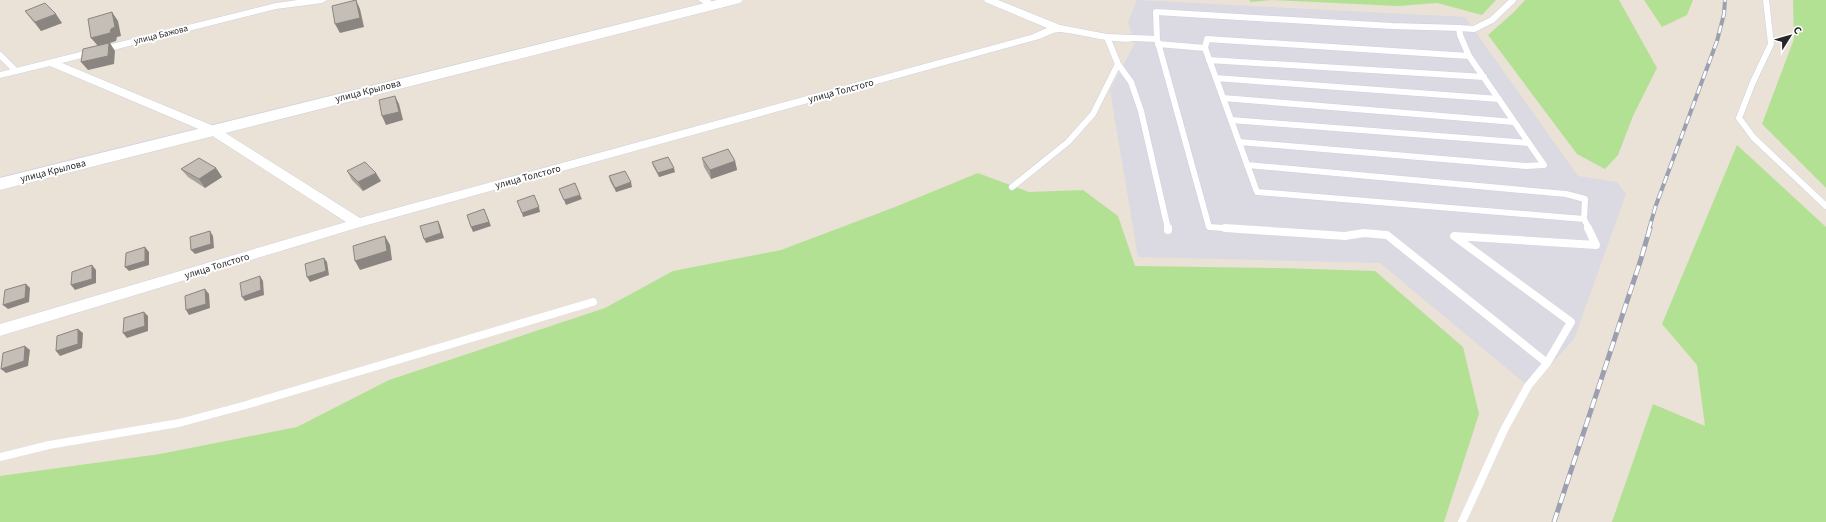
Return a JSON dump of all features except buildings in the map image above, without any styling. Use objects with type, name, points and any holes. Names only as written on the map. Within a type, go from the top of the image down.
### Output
[{"type":"main road","name":"улица Крылова","points":[[0,184],[708,3],[735,0]]},
{"type":"street","name":"улица Бажова","points":[[0,75],[276,6],[322,0]]},
{"type":"street","points":[[989,0],[1057,28],[1107,37],[1133,38]]},
{"type":"street","name":"улица Толстого","points":[[0,330],[358,223],[1035,37],[1057,28]]},
{"type":"street","points":[[52,63],[212,130],[358,223]]},
{"type":"lane","points":[[1513,0],[1492,20],[1474,29],[1392,26],[1156,12],[1157,41],[1209,227],[1346,236],[1364,233],[1387,236],[1547,363]]},
{"type":"lane","points":[[1766,0],[1771,44],[1753,82],[1739,118],[1753,137],[1826,206]]},
{"type":"lane","points":[[1239,142],[1526,166],[1544,165],[1470,56],[1460,35],[1459,28]]},
{"type":"lane","points":[[1107,37],[1118,64],[1131,82],[1141,111],[1168,230]]},
{"type":"lane","points":[[1133,38],[1205,48]]},
{"type":"lane","points":[[1470,56],[1207,39],[1205,48],[1257,192],[1584,219]]},
{"type":"lane","points":[[0,55],[16,71]]},
{"type":"lane","points":[[1209,60],[1484,77]]},
{"type":"lane","points":[[1012,187],[1068,142],[1093,114],[1118,64]]},
{"type":"lane","points":[[1216,78],[1500,99]]},
{"type":"lane","points":[[1223,98],[1514,122]]},
{"type":"lane","points":[[1231,120],[1528,143]]},
{"type":"lane","points":[[1247,165],[1566,194],[1584,199],[1584,219],[1596,245],[1454,236],[1571,322],[1547,363],[1528,386],[1504,430],[1462,522]]},
{"type":"lane","points":[[0,457],[49,445],[179,423],[246,405],[593,302]]},
{"type":"shaded area","points":[[1137,0],[1465,17],[1578,176],[1617,182],[1626,194],[1574,339],[1543,373],[1528,386],[1380,263],[1138,257],[1110,90],[1135,43],[1128,22]]},
{"type":"green space","points":[[1249,0],[1272,0],[1251,2]]},
{"type":"green space","points":[[1272,0],[1496,0],[1482,15],[1437,3],[1398,6]]},
{"type":"green space","points":[[1525,0],[1619,0],[1657,68],[1633,116],[1618,155],[1605,169],[1577,154],[1488,35]]},
{"type":"green space","points":[[1644,0],[1693,0],[1687,15],[1662,27]]},
{"type":"green space","points":[[1793,0],[1826,0],[1826,188],[1762,124],[1794,39]]},
{"type":"green space","points":[[1737,145],[1826,227],[1826,522],[1612,522],[1653,404],[1705,426],[1697,365],[1662,324]]},
{"type":"green space","points":[[978,173],[1029,192],[1083,190],[1118,216],[1135,266],[1375,271],[1463,347],[1479,414],[1444,522],[0,522],[0,476],[160,454],[297,427],[389,380],[605,308],[673,271],[781,250],[895,207]]},
{"type":"railway","points":[[1649,229],[1656,205],[1717,41],[1724,14],[1725,0]]},
{"type":"railway","points":[[1554,522],[1650,228]]}]
